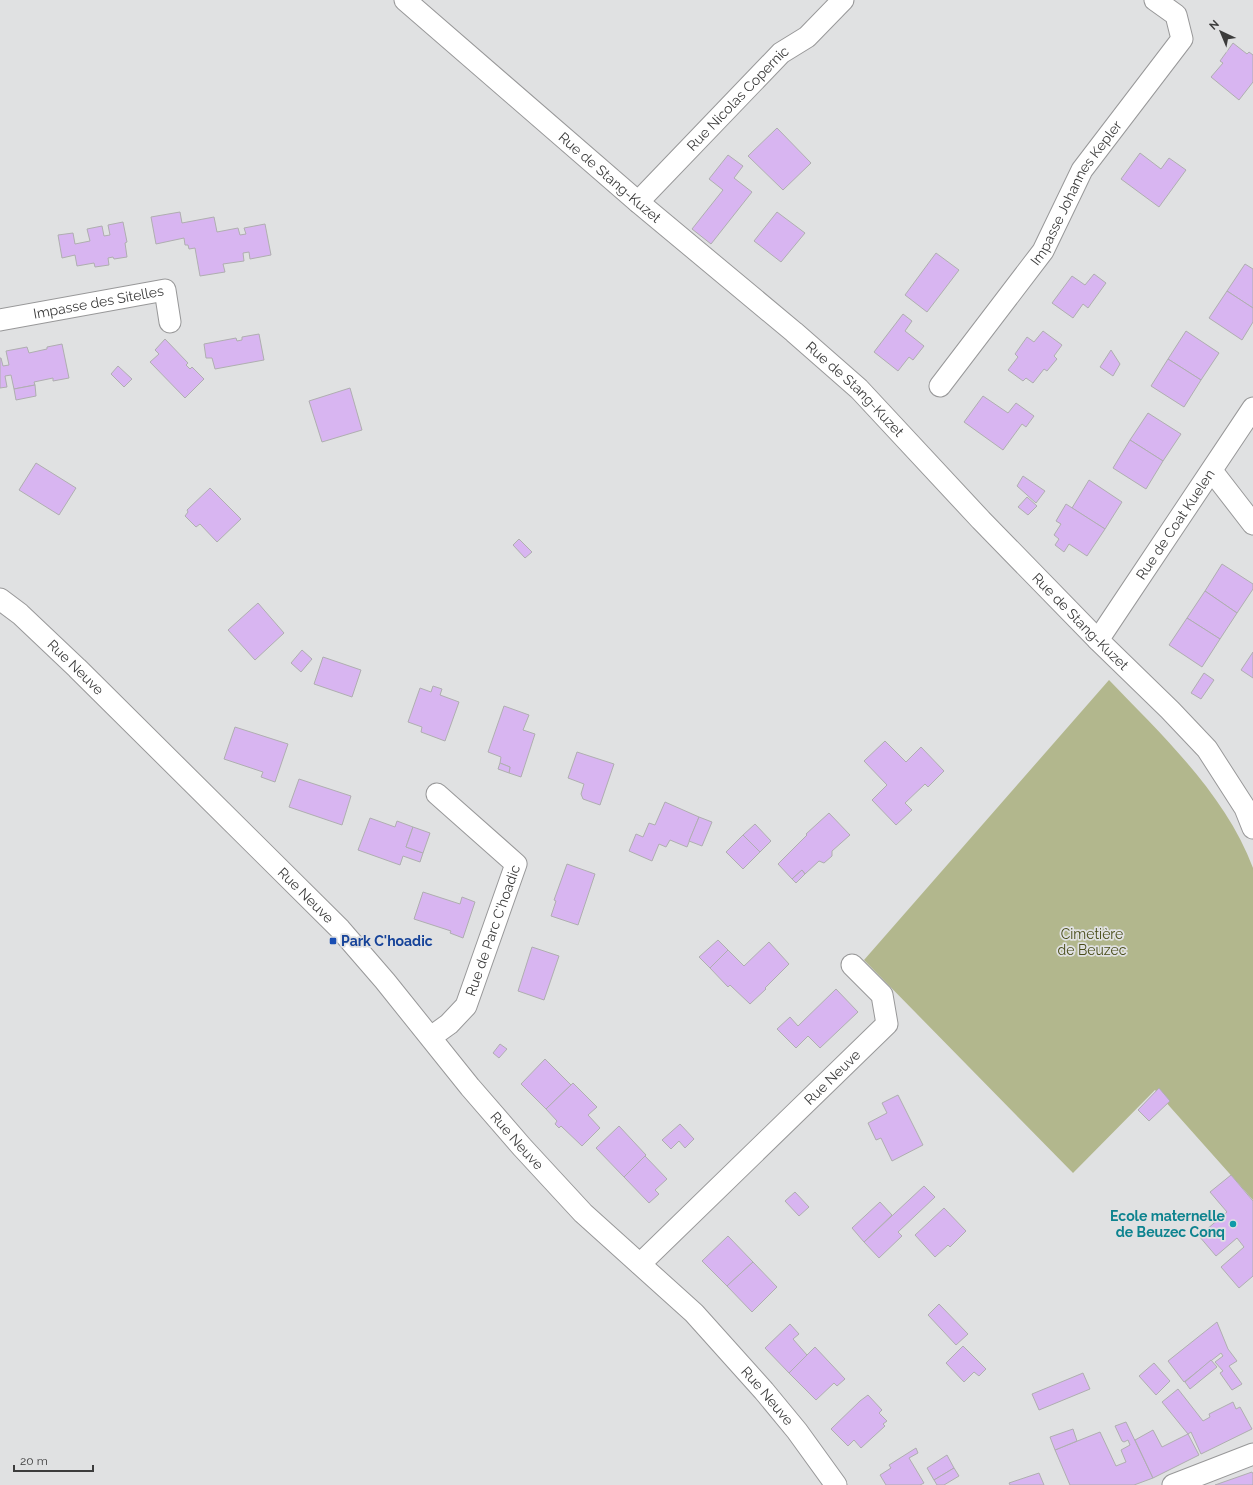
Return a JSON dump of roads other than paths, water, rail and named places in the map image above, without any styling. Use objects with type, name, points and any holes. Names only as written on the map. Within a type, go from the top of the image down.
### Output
[{"type":"street","name":"Rue de Stang-Kuzet","points":[[405,0],[638,202],[794,332],[859,389],[981,520],[1207,749],[1245,808],[1253,828]]},
{"type":"street","name":"Rue Nicolas Copernic","points":[[638,202],[781,53],[807,37],[843,0]]},
{"type":"street","name":"Impasse Johannes Kepler","points":[[940,386],[1043,252],[1082,170],[1182,39],[1176,15],[1155,0]]},
{"type":"street","name":"Impasse des Sitelles","points":[[0,320],[165,290],[170,322]]},
{"type":"street","name":"Rue de Coat Kuelen","points":[[1098,640],[1253,408]]},
{"type":"street","points":[[1212,471],[1253,524]]},
{"type":"street","name":"Rue Neuve","points":[[0,599],[20,614],[77,668],[340,929],[522,1148],[583,1213],[694,1313],[797,1431],[836,1485]]},
{"type":"street","name":"Rue de Parc C'hoadic","points":[[431,1037],[449,1024],[466,1006],[516,864],[437,794]]},
{"type":"street","name":"Rue Neuve","points":[[640,1264],[887,1024],[882,995],[852,965]]},
{"type":"street","points":[[1173,1485],[1253,1454]]},
{"type":"place","name":"Park C'hoadic","points":[[333,941]]},
{"type":"place","name":"Ecole maternelle de Beuzec Conq","points":[[1233,1224]]},
{"type":"park label","name":"Cimetière de Beuzec","points":[[1092,942]]}]
